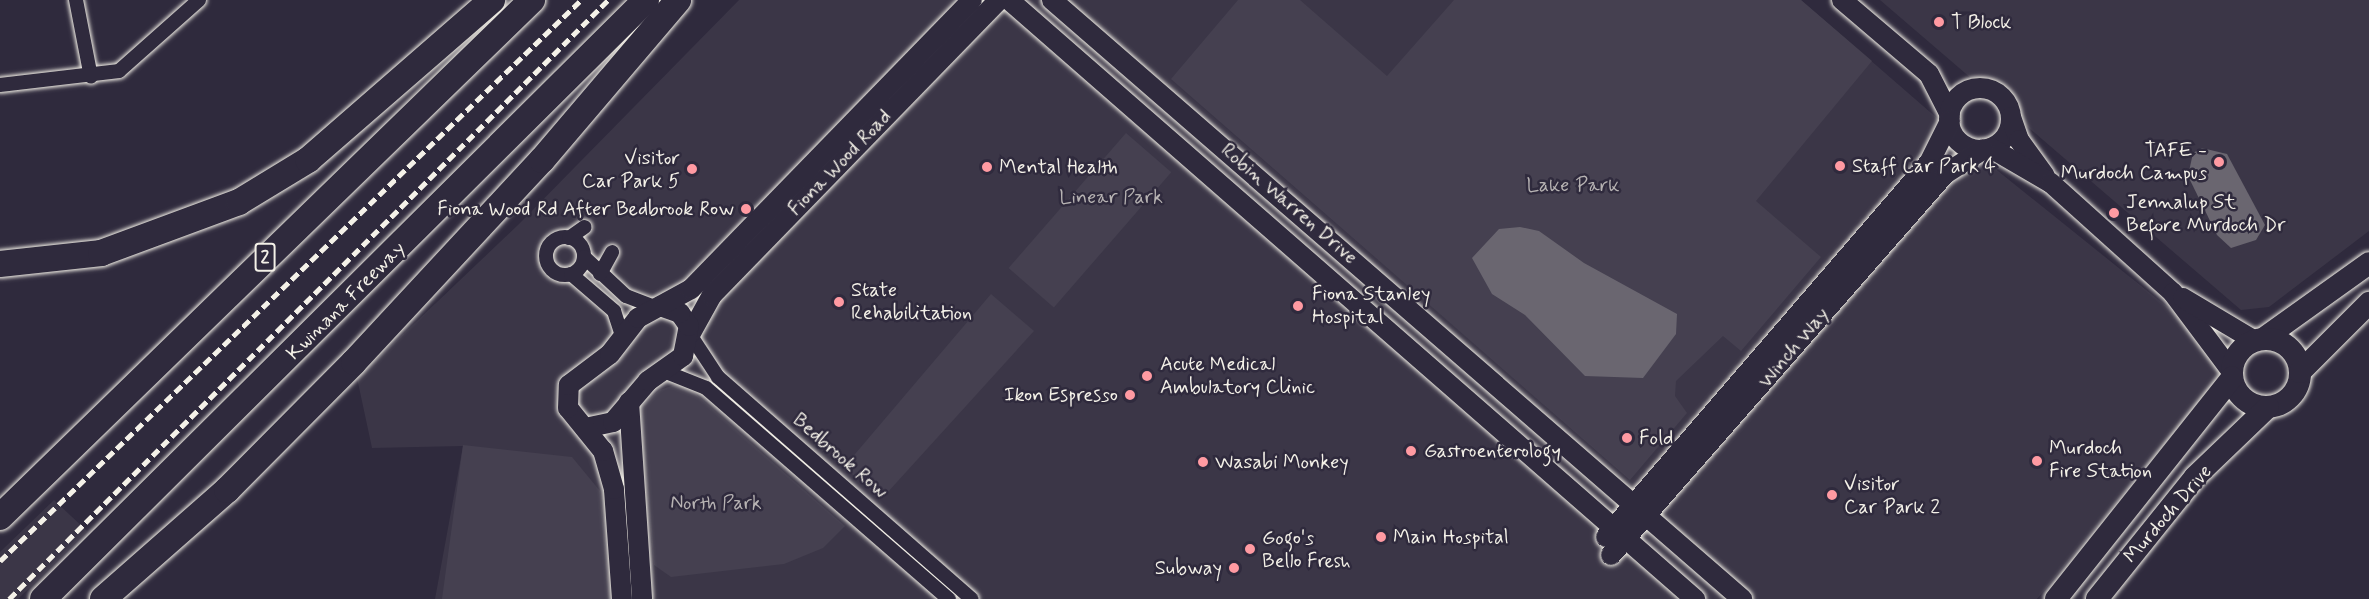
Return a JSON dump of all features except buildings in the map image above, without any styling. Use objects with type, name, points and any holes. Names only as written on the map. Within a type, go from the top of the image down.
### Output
[{"type":"highway","points":[[0,264],[101,253],[239,202],[308,160],[492,0]]},
{"type":"highway","name":"2","points":[[0,517],[532,0]]},
{"type":"highway","name":"Kwinana Freeway","points":[[43,599],[646,0]]},
{"type":"highway","points":[[102,599],[227,490],[354,362],[542,160],[678,0]]},
{"type":"main road","name":"Murdoch Drive","points":[[2056,599],[2232,375],[2237,354],[2369,263]]},
{"type":"main road","name":"Murdoch Drive","points":[[2102,591],[2195,477],[2268,407],[2294,392],[2300,372],[2369,303]]},
{"type":"main road","points":[[2259,340],[2284,344],[2300,372]]},
{"type":"main road","points":[[2232,375],[2241,396],[2268,407]]},
{"type":"main road","points":[[2081,565],[2102,591]]},
{"type":"street","points":[[76,0],[91,77]]},
{"type":"street","points":[[0,85],[91,77],[132,64],[199,0]]},
{"type":"street","name":"Fiona Wood Road","points":[[622,599],[614,489],[603,451],[568,408],[569,384],[657,307],[691,289],[972,0]]},
{"type":"street","name":"Fiona Wood Road","points":[[585,428],[613,422],[628,402],[661,370],[683,356],[691,334],[712,295],[999,0]]},
{"type":"street","name":"Robin Warren Drive","points":[[1009,0],[1260,218],[1630,524],[1742,599]]},
{"type":"street","name":"Robin Warren Drive","points":[[1052,0],[1618,490],[1630,524]]},
{"type":"street","points":[[1842,0],[1929,74],[1963,144],[1987,148],[2051,183]]},
{"type":"street","points":[[1929,74],[1979,88],[2003,98],[2019,140],[2051,183],[2173,293],[2232,375]]},
{"type":"street","points":[[1950,118],[1962,94],[1979,88]]},
{"type":"street","points":[[1987,148],[2007,135],[2011,117]]},
{"type":"street","name":"Winch Way","points":[[1630,524],[1930,160],[1950,118]]},
{"type":"street","points":[[1198,163],[1217,141]]},
{"type":"street","name":"Winch Way","points":[[1630,524],[1945,174],[1987,148]]},
{"type":"street","points":[[1260,218],[1280,196]]},
{"type":"street","points":[[585,227],[569,238],[554,240],[546,257],[553,271],[571,274],[614,311],[623,338]]},
{"type":"street","points":[[569,238],[579,243],[584,257],[626,296],[680,313],[691,334]]},
{"type":"street","points":[[600,274],[612,252]]},
{"type":"street","points":[[571,274],[584,257]]},
{"type":"street","points":[[2173,293],[2259,340]]},
{"type":"street","name":"Bedbrook Row","points":[[691,334],[718,377],[864,512],[890,545],[949,599]]},
{"type":"street","name":"Bedbrook Row","points":[[661,370],[706,388],[864,512],[900,533],[972,599]]},
{"type":"street","points":[[628,402],[642,599]]},
{"type":"street","points":[[1630,524],[1646,554],[1695,599]]},
{"type":"street","points":[[1630,524],[1628,548],[1646,554]]},
{"type":"shaded area","name":"Fiona Stanley Hospital","points":[[739,0],[1801,0],[1998,171],[2211,342],[2219,377],[2037,599],[435,599],[463,446],[372,448],[357,378],[519,224]]},
{"type":"shaded area","name":"TAFE - Murdoch Campus","points":[[1880,0],[2369,0],[2369,231],[2269,307],[2241,310]]},
{"type":"shaded area","points":[[2202,148],[2227,154],[2265,225],[2256,240],[2231,248],[2217,235],[2188,176],[2193,153]]},
{"type":"shaded area","points":[[1520,227],[1539,231],[1584,263],[1677,314],[1676,334],[1643,378],[1585,376],[1525,315],[1492,294],[1472,258],[1499,229]]},
{"type":"shaded area","points":[[54,500],[87,531],[18,599],[0,599],[0,552]]},
{"type":"green space","name":"Lake Park","points":[[1238,0],[1300,0],[1387,76],[1454,0],[1801,0],[1872,61],[1756,201],[1821,257],[1741,351],[1723,336],[1676,381],[1675,396],[1687,413],[1630,480],[1171,79]]},
{"type":"green space","name":"Linear Park","points":[[1126,133],[1171,172],[1054,307],[1009,268]]},
{"type":"green space","points":[[991,294],[1034,331],[887,493],[878,496],[844,467]]},
{"type":"green space","name":"North Park","points":[[682,382],[845,526],[823,548],[784,564],[671,577],[654,565],[640,408],[660,390]]},
{"type":"green space","points":[[463,445],[572,457],[600,491],[610,599],[442,599]]},
{"type":"railway","points":[[0,561],[581,0]]},
{"type":"railway","points":[[9,599],[608,0]]},
{"type":"place","name":"T Block","points":[[1939,22]]},
{"type":"place","name":"TAFE - Murdoch Campus","points":[[2219,162]]},
{"type":"place","name":"Staff Car Park 4","points":[[1840,166]]},
{"type":"place","name":"Mental Health","points":[[987,167]]},
{"type":"place","name":"Visitor Car Park 5","points":[[692,169]]},
{"type":"place","name":"Fiona Wood Rd After Bedbrook Row","points":[[746,209]]},
{"type":"place","name":"Jennalup St Before Murdoch Dr","points":[[2114,213]]},
{"type":"place","name":"State Rehabilitation","points":[[839,302]]},
{"type":"place","name":"Fiona Stanley Hospital","points":[[1298,306]]},
{"type":"place","name":"Acute Medical Ambulatory Clinic","points":[[1147,376]]},
{"type":"place","name":"Ikon Espresso","points":[[1130,395]]},
{"type":"place","name":"Fold","points":[[1627,438]]},
{"type":"place","name":"Gastroenterology","points":[[1411,451]]},
{"type":"place","name":"Murdoch Fire Station","points":[[2037,461]]},
{"type":"place","name":"Wasabi Monkey","points":[[1203,462]]},
{"type":"place","name":"Visitor Car Park 2","points":[[1832,495]]},
{"type":"place","name":"Main Hospital","points":[[1381,537]]},
{"type":"place","name":"Gogo's Bello Fresh","points":[[1250,549]]},
{"type":"place","name":"Subway","points":[[1234,568]]}]
